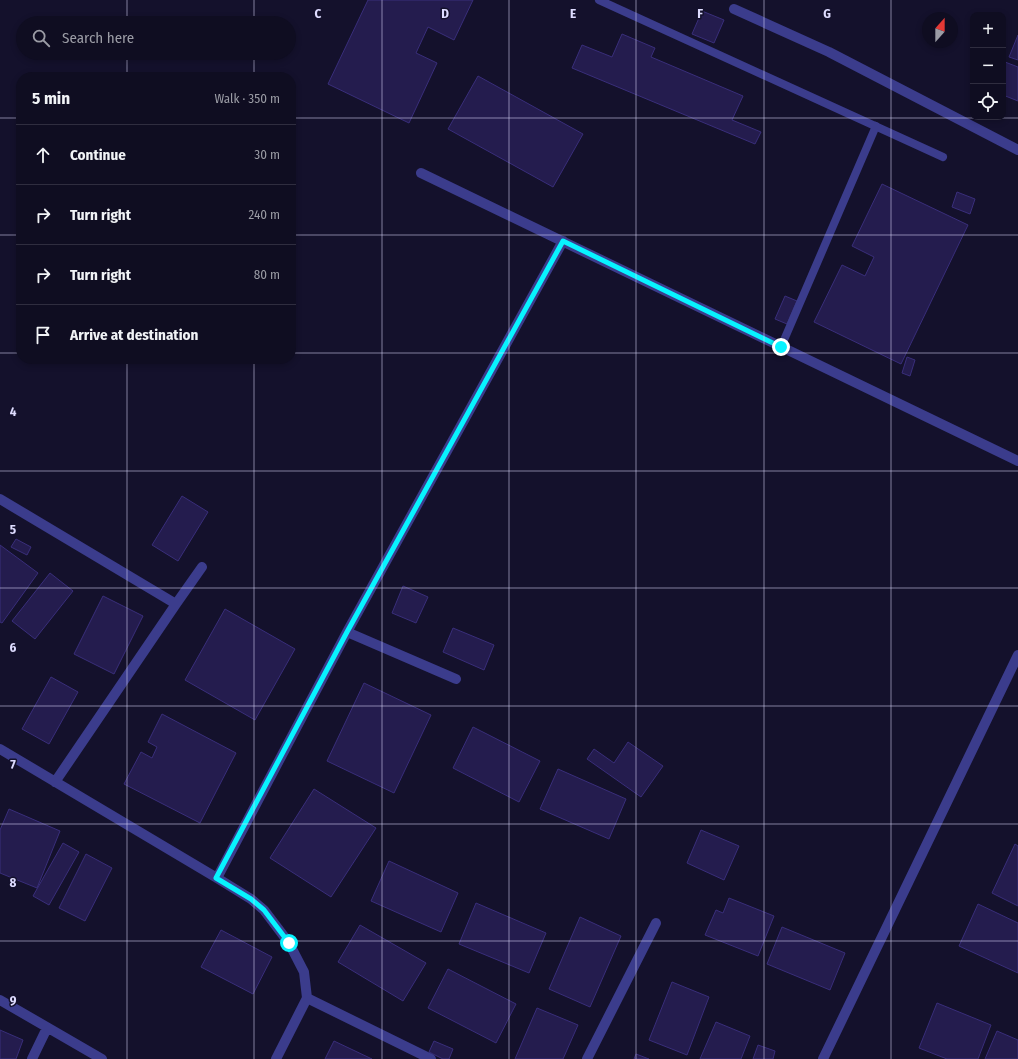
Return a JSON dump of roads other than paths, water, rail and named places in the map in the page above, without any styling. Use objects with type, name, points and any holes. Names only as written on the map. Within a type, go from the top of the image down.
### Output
[{"type":"street","points":[[734,9],[829,52],[1018,150]]},
{"type":"street","points":[[421,173],[1018,461]]},
{"type":"street","points":[[216,878],[347,632],[563,241]]},
{"type":"street","points":[[0,499],[176,604]]},
{"type":"street","points":[[55,782],[202,568]]},
{"type":"street","points":[[347,632],[456,679]]},
{"type":"street","points":[[823,1059],[1018,655]]},
{"type":"street","points":[[0,749],[251,899],[264,910],[289,943],[304,972],[308,998],[276,1059]]},
{"type":"street","points":[[587,1059],[656,923]]},
{"type":"street","points":[[308,998],[431,1059]]},
{"type":"street","points":[[0,1000],[102,1059]]},
{"type":"street","points":[[32,1059],[47,1028]]},
{"type":"lane","points":[[599,0],[943,157]]},
{"type":"lane","points":[[781,347],[876,126]]}]
